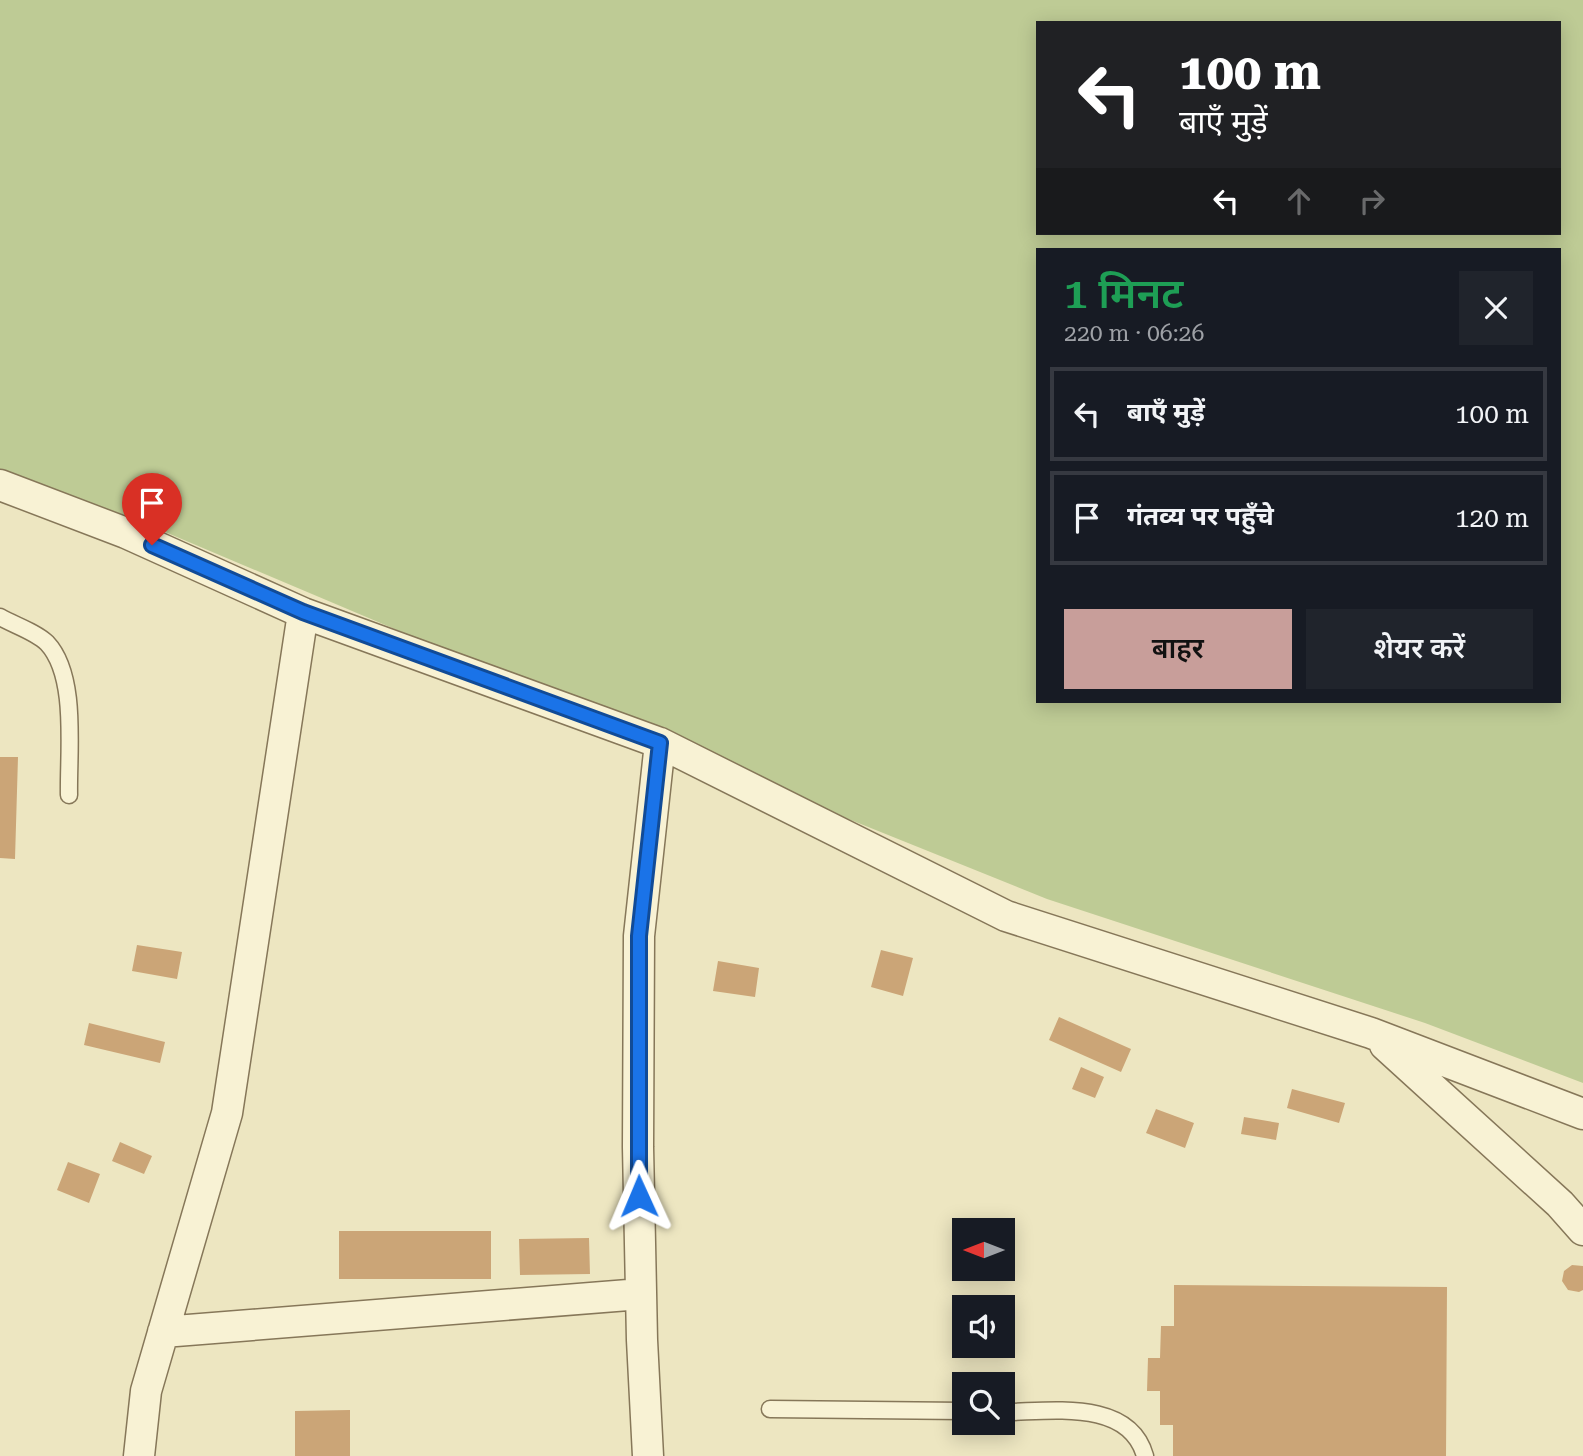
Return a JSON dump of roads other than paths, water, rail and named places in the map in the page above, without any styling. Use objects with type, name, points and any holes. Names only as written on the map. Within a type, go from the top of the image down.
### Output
[{"type":"street","points":[[0,485],[126,533],[303,612],[660,743],[1006,916],[1371,1033],[1583,1114]]},
{"type":"street","points":[[139,1456],[146,1391],[227,1114],[303,612]]},
{"type":"street","points":[[648,1456],[641,1294],[639,936],[660,743]]},
{"type":"street","points":[[1371,1033],[1560,1204],[1583,1230]]},
{"type":"street","points":[[163,1332],[641,1294]]},
{"type":"lane","points":[[0,617],[46,641],[60,660],[67,691],[69,795]]},
{"type":"lane","points":[[771,1409],[952,1411]]},
{"type":"lane","points":[[1015,1412],[1096,1414],[1120,1422],[1136,1435],[1145,1456]]}]
